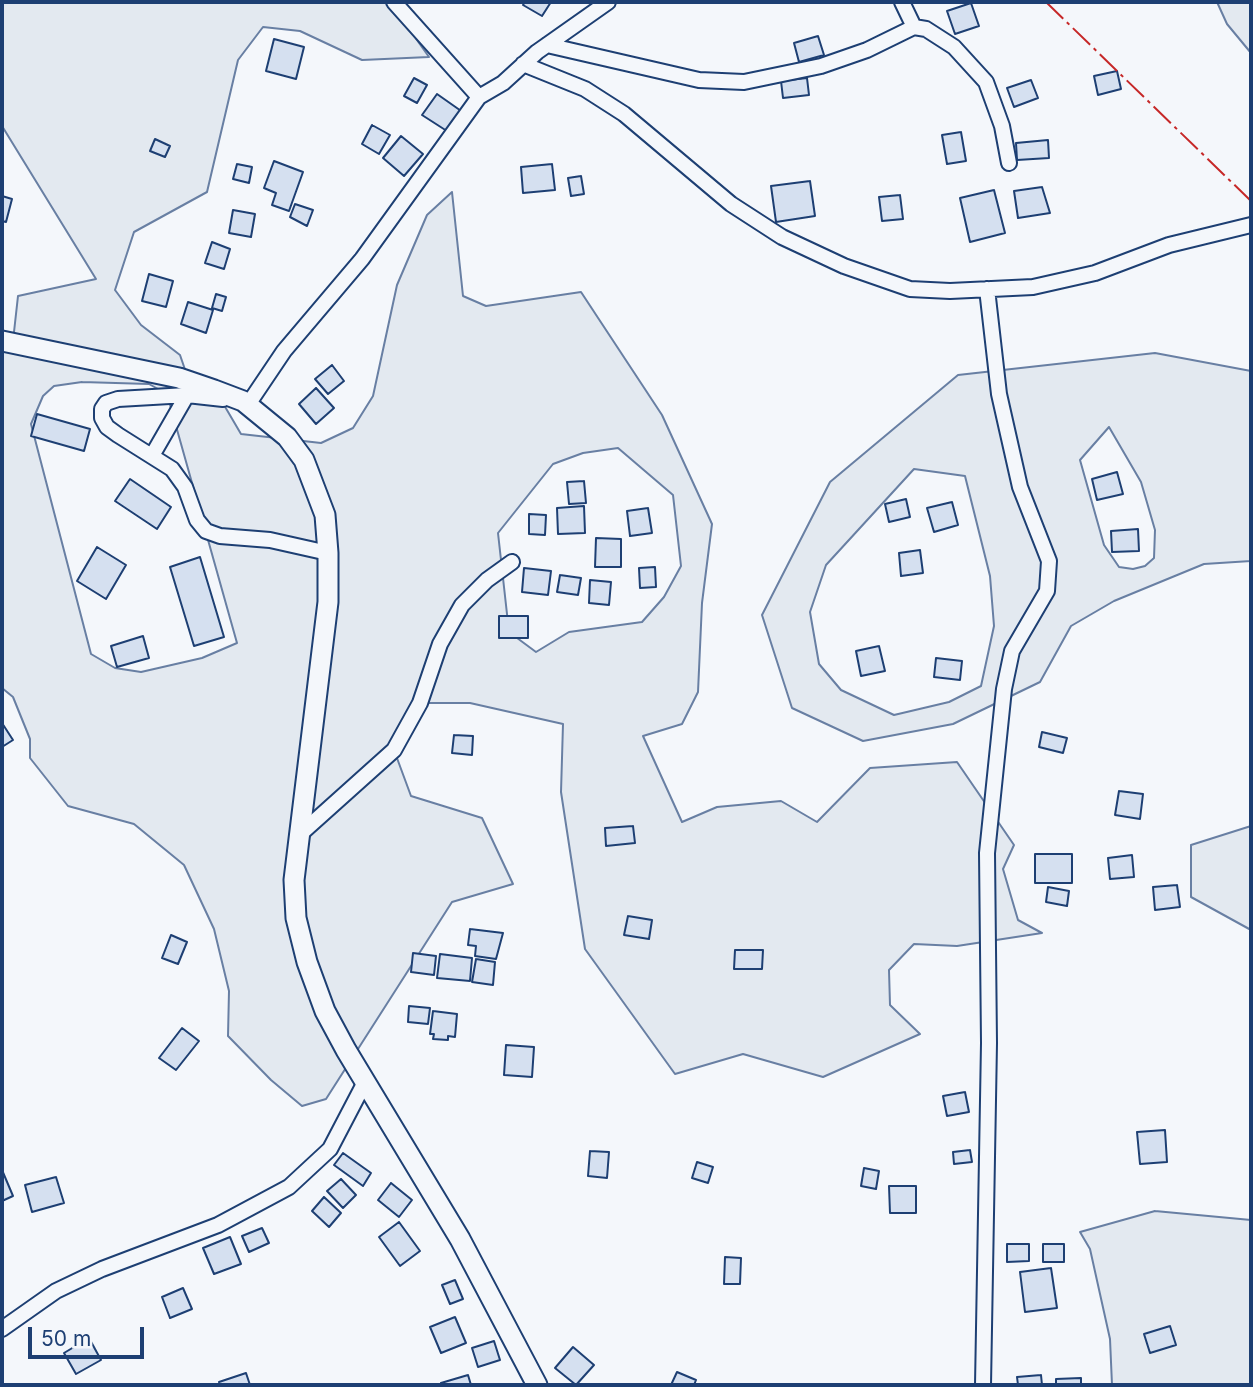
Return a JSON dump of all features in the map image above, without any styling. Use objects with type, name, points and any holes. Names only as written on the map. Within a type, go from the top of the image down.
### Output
[{"type":"main road","points":[[2,341],[179,378],[245,404],[287,436],[304,460],[325,515],[328,553],[327,614],[310,757],[297,837],[294,880],[296,918],[307,962],[325,1011],[460,1239],[537,1385]]},
{"type":"street","points":[[394,2],[479,97]]},
{"type":"street","points":[[328,553],[270,540],[220,536],[206,531],[197,520],[185,487],[172,469],[153,454],[107,427],[102,409],[106,403],[118,399],[187,395],[245,404],[284,351],[377,239],[479,97],[503,83],[547,45],[608,2]]},
{"type":"street","points":[[902,2],[914,27]]},
{"type":"street","points":[[547,45],[699,80],[744,82],[821,66],[867,50],[914,27],[937,33],[946,39],[986,82],[1002,126],[1009,163]]},
{"type":"street","points":[[523,64],[585,89],[624,114],[732,204],[782,237],[845,266],[910,289],[1033,287],[1095,273],[1170,245],[1251,225]]},
{"type":"street","points":[[984,1385],[989,1042],[987,853],[1004,689],[1012,651],[1047,591],[1049,561],[1020,487],[999,394],[987,289]]},
{"type":"street","points":[[153,454],[187,395]]},
{"type":"street","points":[[297,837],[394,750],[420,703],[440,644],[462,606],[487,580],[512,562]]},
{"type":"street","points":[[2,1329],[56,1291],[102,1269],[218,1225],[289,1187],[330,1149],[365,1082]]},
{"type":"shaded area","points":[[2,2],[390,2],[429,57],[362,60],[300,31],[263,27],[238,60],[207,192],[134,232],[115,290],[141,325],[180,355],[191,387],[224,405],[241,434],[321,443],[353,428],[373,396],[397,285],[427,215],[452,192],[463,296],[486,306],[581,292],[662,415],[712,524],[702,603],[698,692],[682,724],[643,736],[682,822],[717,807],[781,801],[817,822],[870,768],[957,762],[1014,845],[1003,869],[1018,920],[1042,933],[957,946],[914,944],[889,970],[890,1005],[920,1034],[823,1077],[743,1054],[675,1074],[585,949],[561,792],[563,724],[470,703],[420,703],[394,750],[411,796],[482,818],[513,884],[452,902],[326,1099],[302,1106],[271,1080],[228,1036],[229,991],[214,929],[184,865],[134,824],[68,806],[30,758],[30,739],[13,697],[2,688],[2,346],[14,332],[18,296],[96,279],[2,126]],"holes":[[[82,382],[149,384],[167,394],[237,643],[202,658],[141,672],[115,668],[91,654],[31,424],[43,396],[54,386]],[[618,448],[673,495],[681,566],[664,597],[642,622],[569,632],[536,652],[509,632],[498,533],[553,464],[583,453]]]},
{"type":"shaded area","points":[[1217,2],[1251,2],[1251,53],[1227,24]]},
{"type":"shaded area","points":[[1155,353],[1251,371],[1251,561],[1204,564],[1114,601],[1071,626],[1040,682],[953,724],[863,741],[792,708],[762,615],[830,482],[958,375]],"holes":[[[1109,427],[1141,482],[1155,530],[1154,558],[1145,566],[1133,569],[1119,567],[1104,545],[1080,460]],[[914,469],[965,476],[990,576],[994,626],[981,686],[949,702],[894,715],[841,690],[819,664],[810,612],[826,565]]]},
{"type":"shaded area","points":[[1251,826],[1251,930],[1191,897],[1191,845]]},
{"type":"shaded area","points":[[1155,1211],[1251,1220],[1251,1385],[1112,1385],[1110,1339],[1090,1249],[1080,1232]]},
{"type":"building","points":[[525,2],[551,2],[542,16],[523,5]]},
{"type":"building","points":[[971,3],[979,26],[955,34],[947,11]]},
{"type":"building","points":[[818,36],[824,55],[799,62],[794,43]]},
{"type":"building","points":[[274,39],[304,47],[296,79],[266,71]]},
{"type":"building","points":[[1117,71],[1121,89],[1098,95],[1094,76]]},
{"type":"building","points":[[414,78],[427,85],[417,103],[404,96]]},
{"type":"building","points":[[807,78],[809,95],[783,98],[781,81]]},
{"type":"building","points":[[1031,80],[1038,98],[1014,107],[1007,88]]},
{"type":"building","points":[[437,94],[464,113],[450,133],[422,115]]},
{"type":"building","points":[[372,125],[390,135],[379,154],[362,144]]},
{"type":"building","points":[[961,132],[966,161],[947,164],[942,135]]},
{"type":"building","points":[[401,136],[423,154],[404,176],[383,158]]},
{"type":"building","points":[[155,139],[170,146],[165,157],[150,151]]},
{"type":"building","points":[[1048,140],[1049,158],[1017,160],[1016,143]]},
{"type":"building","points":[[274,161],[303,172],[289,211],[272,205],[276,193],[264,188]]},
{"type":"building","points":[[237,164],[252,167],[249,183],[233,179]]},
{"type":"building","points":[[552,164],[555,190],[523,193],[521,167]]},
{"type":"building","points":[[581,176],[584,194],[571,196],[568,178]]},
{"type":"building","points":[[810,181],[815,216],[776,222],[771,186]]},
{"type":"building","points":[[1042,187],[1050,213],[1018,218],[1014,191]]},
{"type":"building","points":[[994,190],[1005,233],[970,242],[960,198]]},
{"type":"building","points":[[900,195],[903,219],[882,221],[879,197]]},
{"type":"building","points":[[2,196],[12,199],[6,222],[2,221]]},
{"type":"building","points":[[295,204],[313,210],[307,226],[290,217]]},
{"type":"building","points":[[233,210],[255,214],[251,237],[229,233]]},
{"type":"building","points":[[212,242],[230,249],[224,269],[205,263]]},
{"type":"building","points":[[149,274],[173,281],[166,307],[142,301]]},
{"type":"building","points":[[216,294],[226,297],[222,311],[212,308]]},
{"type":"building","points":[[188,302],[213,310],[206,333],[181,324]]},
{"type":"building","points":[[332,365],[344,381],[328,394],[315,379]]},
{"type":"building","points":[[316,388],[334,408],[316,424],[299,404]]},
{"type":"building","points":[[37,414],[90,429],[84,451],[31,436]]},
{"type":"building","points":[[1117,472],[1123,494],[1097,500],[1092,479]]},
{"type":"building","points":[[130,479],[171,507],[157,529],[115,501]]},
{"type":"building","points":[[584,481],[586,503],[569,504],[567,482]]},
{"type":"building","points":[[906,499],[910,517],[889,522],[885,504]]},
{"type":"building","points":[[952,502],[958,525],[934,532],[927,508]]},
{"type":"building","points":[[584,506],[585,533],[558,534],[557,508]]},
{"type":"building","points":[[648,508],[652,533],[630,536],[627,511]]},
{"type":"building","points":[[529,514],[546,515],[545,535],[529,534]]},
{"type":"building","points":[[1138,529],[1139,551],[1112,552],[1111,531]]},
{"type":"building","points":[[596,538],[621,539],[621,567],[595,567]]},
{"type":"building","points":[[97,547],[126,565],[106,599],[77,581]]},
{"type":"building","points":[[920,550],[923,573],[901,576],[899,553]]},
{"type":"building","points":[[200,557],[224,637],[194,646],[170,567]]},
{"type":"building","points":[[655,567],[656,587],[640,588],[639,568]]},
{"type":"building","points":[[524,568],[551,571],[548,595],[522,592]]},
{"type":"building","points":[[560,575],[581,578],[578,595],[557,592]]},
{"type":"building","points":[[590,580],[611,582],[609,605],[589,603]]},
{"type":"building","points":[[499,616],[528,616],[528,638],[499,638]]},
{"type":"building","points":[[143,636],[149,658],[117,667],[111,646]]},
{"type":"building","points":[[879,646],[885,671],[861,676],[856,651]]},
{"type":"building","points":[[936,658],[962,661],[960,680],[934,677]]},
{"type":"building","points":[[2,723],[13,740],[2,747]]},
{"type":"building","points":[[1042,732],[1067,738],[1063,753],[1039,747]]},
{"type":"building","points":[[454,735],[473,736],[472,755],[452,753]]},
{"type":"building","points":[[1119,791],[1143,794],[1140,819],[1115,815]]},
{"type":"building","points":[[633,826],[635,843],[606,846],[605,828]]},
{"type":"building","points":[[1035,854],[1072,854],[1072,883],[1035,883]]},
{"type":"building","points":[[1132,855],[1134,877],[1110,879],[1108,858]]},
{"type":"building","points":[[1177,885],[1180,907],[1155,910],[1153,887]]},
{"type":"building","points":[[1048,887],[1069,891],[1067,906],[1046,902]]},
{"type":"building","points":[[628,916],[652,920],[649,939],[624,935]]},
{"type":"building","points":[[470,929],[503,933],[496,959],[475,956],[476,946],[468,945]]},
{"type":"building","points":[[171,935],[187,942],[178,964],[162,958]]},
{"type":"building","points":[[735,950],[763,950],[762,969],[734,969]]},
{"type":"building","points":[[413,953],[436,956],[434,975],[411,972]]},
{"type":"building","points":[[440,954],[472,958],[470,981],[437,978]]},
{"type":"building","points":[[476,959],[495,962],[493,985],[472,982]]},
{"type":"building","points":[[409,1006],[430,1008],[428,1024],[408,1022]]},
{"type":"building","points":[[433,1011],[457,1014],[455,1037],[448,1036],[448,1040],[433,1039],[434,1034],[430,1034]]},
{"type":"building","points":[[182,1028],[199,1041],[176,1070],[159,1058]]},
{"type":"building","points":[[506,1045],[534,1047],[532,1077],[504,1075]]},
{"type":"building","points":[[965,1092],[969,1112],[947,1116],[943,1096]]},
{"type":"building","points":[[1165,1130],[1167,1162],[1140,1164],[1137,1132]]},
{"type":"building","points":[[970,1150],[972,1162],[954,1164],[953,1152]]},
{"type":"building","points":[[590,1151],[609,1152],[607,1178],[588,1176]]},
{"type":"building","points":[[343,1153],[371,1173],[363,1186],[334,1165]]},
{"type":"building","points":[[697,1162],[713,1167],[708,1183],[692,1178]]},
{"type":"building","points":[[864,1168],[879,1171],[876,1189],[861,1186]]},
{"type":"building","points":[[2,1170],[13,1196],[2,1201]]},
{"type":"building","points":[[56,1177],[64,1203],[32,1212],[25,1185]]},
{"type":"building","points":[[341,1179],[356,1195],[343,1208],[327,1191]]},
{"type":"building","points":[[391,1183],[412,1200],[399,1217],[378,1200]]},
{"type":"building","points":[[889,1186],[916,1186],[916,1213],[890,1213]]},
{"type":"building","points":[[324,1197],[341,1213],[329,1227],[312,1211]]},
{"type":"building","points":[[399,1222],[420,1251],[400,1266],[379,1237]]},
{"type":"building","points":[[262,1228],[269,1243],[249,1252],[242,1236]]},
{"type":"building","points":[[230,1237],[241,1264],[214,1274],[203,1248]]},
{"type":"building","points":[[1007,1244],[1029,1244],[1029,1261],[1007,1262]]},
{"type":"building","points":[[1043,1244],[1064,1244],[1064,1262],[1043,1262]]},
{"type":"building","points":[[725,1257],[741,1258],[740,1284],[724,1284]]},
{"type":"building","points":[[1051,1268],[1057,1308],[1025,1312],[1020,1272]]},
{"type":"building","points":[[455,1280],[463,1299],[450,1304],[442,1285]]},
{"type":"building","points":[[183,1288],[192,1309],[170,1318],[162,1297]]},
{"type":"building","points":[[455,1317],[466,1343],[441,1353],[430,1327]]},
{"type":"building","points":[[1170,1326],[1176,1345],[1150,1353],[1144,1334]]},
{"type":"building","points":[[89,1338],[101,1360],[76,1374],[64,1353]]},
{"type":"building","points":[[494,1341],[500,1360],[478,1367],[472,1348]]},
{"type":"building","points":[[573,1347],[594,1365],[576,1385],[555,1368]]},
{"type":"building","points":[[677,1372],[696,1380],[694,1385],[671,1385]]},
{"type":"building","points":[[246,1373],[250,1385],[220,1385],[219,1382]]},
{"type":"building","points":[[468,1375],[471,1385],[441,1383]]},
{"type":"building","points":[[1041,1375],[1042,1385],[1018,1385],[1017,1377]]},
{"type":"building","points":[[1081,1378],[1081,1385],[1056,1385],[1056,1379]]},
{"type":"power","points":[[1046,2],[1251,201]]}]
